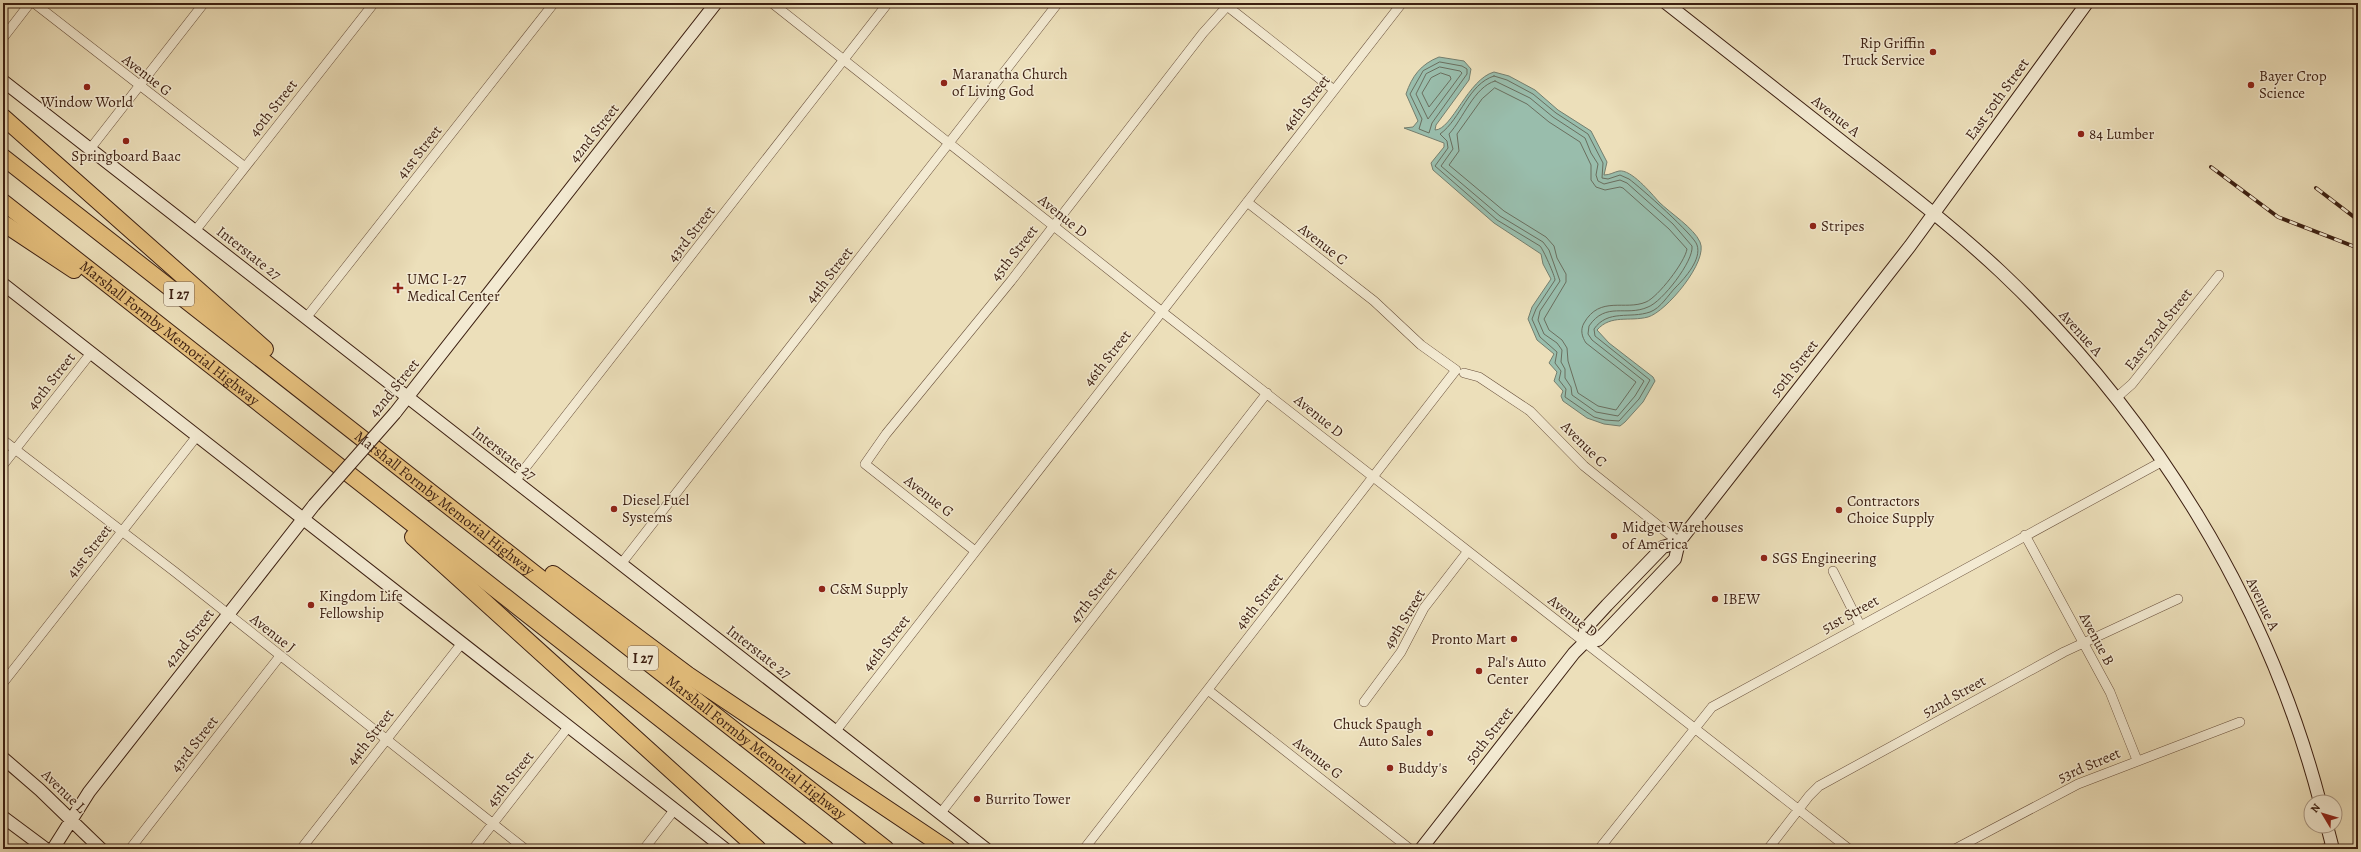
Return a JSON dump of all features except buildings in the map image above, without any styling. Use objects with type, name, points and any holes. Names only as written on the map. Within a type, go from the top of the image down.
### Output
[{"type":"highway","points":[[3,116],[354,431]]},
{"type":"highway","name":"Marshall Formby Memorial Highway","points":[[3,157],[886,849]]},
{"type":"highway","name":"Marshall Formby Memorial Highway","points":[[3,202],[192,350],[375,497],[826,849]]},
{"type":"highway","points":[[3,223],[192,350]]},
{"type":"highway","points":[[401,468],[489,527],[688,674],[947,849]]},
{"type":"highway","points":[[375,497],[416,541],[758,849]]},
{"type":"main road","name":"42nd Street","points":[[53,849],[89,792],[227,615],[314,505],[408,397],[716,3]]},
{"type":"main road","name":"Avenue A","points":[[1666,3],[1934,213],[1985,257],[2033,304],[2116,398],[2163,461],[2224,562],[2265,646],[2294,718],[2318,794]]},
{"type":"main road","name":"East 50th Street","points":[[1934,213],[2087,3]]},
{"type":"main road","name":"Interstate 27","points":[[3,81],[986,849]]},
{"type":"main road","name":"50th Street","points":[[1584,643],[1598,640],[1675,559],[1679,542],[1934,213]]},
{"type":"main road","points":[[3,284],[725,849]]},
{"type":"main road","name":"50th Street","points":[[1421,849],[1549,684],[1584,643],[1586,629],[1663,547],[1679,542]]},
{"type":"main road","name":"Avenue L","points":[[3,758],[101,849]]},
{"type":"main road","points":[[3,817],[46,849]]},
{"type":"main road","points":[[2328,834],[2329,848]]},
{"type":"street","points":[[3,38],[30,3]]},
{"type":"street","name":"Avenue G","points":[[34,3],[245,167]]},
{"type":"street","points":[[90,149],[204,3]]},
{"type":"street","name":"40th Street","points":[[195,231],[374,3]]},
{"type":"street","name":"41st Street","points":[[306,318],[554,3]]},
{"type":"street","name":"Avenue D","points":[[772,3],[1160,311],[1267,393],[1584,643],[1849,849]]},
{"type":"street","name":"43rd Street","points":[[515,481],[888,3]]},
{"type":"street","name":"44th Street","points":[[621,564],[1058,3]]},
{"type":"street","name":"46th Street","points":[[835,732],[1160,311],[1402,3]]},
{"type":"street","points":[[1228,4],[1334,90]]},
{"type":"street","name":"45th Street","points":[[865,464],[886,434],[1053,226],[1203,33],[1228,4]]},
{"type":"street","name":"Avenue C","points":[[1247,202],[1374,301],[1421,345],[1460,372],[1480,377],[1530,411],[1589,471],[1679,542]]},
{"type":"street","name":"East 52nd Street","points":[[2116,398],[2132,384],[2219,275]]},
{"type":"street","name":"40th Street","points":[[3,465],[91,353]]},
{"type":"street","name":"48th Street","points":[[1084,849],[1374,478],[1460,372]]},
{"type":"street","name":"47th Street","points":[[940,814],[1267,393]]},
{"type":"street","name":"41st Street","points":[[3,683],[197,436]]},
{"type":"street","name":"Avenue J","points":[[3,440],[525,849]]},
{"type":"street","name":"51st Street","points":[[1599,849],[1712,707],[2163,461]]},
{"type":"street","name":"Avenue G","points":[[865,464],[975,551]]},
{"type":"street","name":"Avenue B","points":[[2025,535],[2113,699],[2137,760]]},
{"type":"street","name":"49th Street","points":[[1364,702],[1397,657],[1424,608],[1468,551]]},
{"type":"street","points":[[1833,571],[1860,625]]},
{"type":"street","name":"52nd Street","points":[[1768,849],[1819,786],[2083,643],[2178,598]]},
{"type":"street","name":"44th Street","points":[[301,849],[462,643]]},
{"type":"street","name":"43rd Street","points":[[130,849],[280,656]]},
{"type":"street","name":"Avenue G","points":[[1208,690],[1410,849]]},
{"type":"street","name":"53rd Street","points":[[1955,849],[2060,792],[2137,760],[2240,722]]},
{"type":"street","name":"45th Street","points":[[472,849],[568,726]]},
{"type":"street","points":[[644,849],[675,809]]},
{"type":"water","points":[[1439,57],[1464,61],[1471,69],[1469,80],[1436,125],[1435,130],[1441,128],[1448,122],[1468,93],[1485,77],[1494,72],[1509,76],[1535,90],[1558,110],[1591,131],[1607,162],[1604,175],[1624,171],[1635,178],[1659,202],[1693,231],[1700,242],[1701,250],[1698,261],[1692,273],[1675,296],[1665,306],[1648,317],[1614,320],[1602,325],[1597,330],[1609,343],[1653,377],[1655,381],[1643,402],[1620,426],[1604,424],[1587,418],[1563,401],[1561,396],[1563,391],[1554,381],[1557,372],[1549,363],[1554,354],[1537,340],[1528,319],[1532,307],[1551,279],[1543,264],[1541,254],[1494,223],[1433,170],[1431,163],[1444,147],[1444,143],[1404,128],[1413,127],[1418,121],[1406,94],[1411,82],[1422,67]]},
{"type":"railway","points":[[2211,167],[2278,217],[2358,248]]},
{"type":"railway","points":[[2316,188],[2358,220]]},
{"type":"place","name":"Rip Griffin Truck Service","points":[[1933,52]]},
{"type":"place","name":"Maranatha Church of Living God","points":[[944,83]]},
{"type":"place","name":"Bayer Crop Science","points":[[2251,85]]},
{"type":"place","name":"Window World","points":[[87,87]]},
{"type":"place","name":"84 Lumber","points":[[2081,134]]},
{"type":"place","name":"Springboard Baac","points":[[126,141]]},
{"type":"place","name":"Stripes","points":[[1813,226]]},
{"type":"place","name":"UMC I-27 Medical Center","points":[[398,288]]},
{"type":"place","name":"Diesel Fuel Systems","points":[[614,509]]},
{"type":"place","name":"Contractors Choice Supply","points":[[1839,510]]},
{"type":"place","name":"Midget Warehouses of America","points":[[1614,536]]},
{"type":"place","name":"SGS Engineering","points":[[1764,558]]},
{"type":"place","name":"C&M Supply","points":[[822,589]]},
{"type":"place","name":"IBEW","points":[[1715,599]]},
{"type":"place","name":"Kingdom Life Fellowship","points":[[311,605]]},
{"type":"place","name":"Pronto Mart","points":[[1514,639]]},
{"type":"place","name":"Pal's Auto Center","points":[[1479,671]]},
{"type":"place","name":"Chuck Spaugh Auto Sales","points":[[1430,733]]},
{"type":"place","name":"Buddy's","points":[[1390,768]]},
{"type":"place","name":"Burrito Tower","points":[[977,799]]}]
